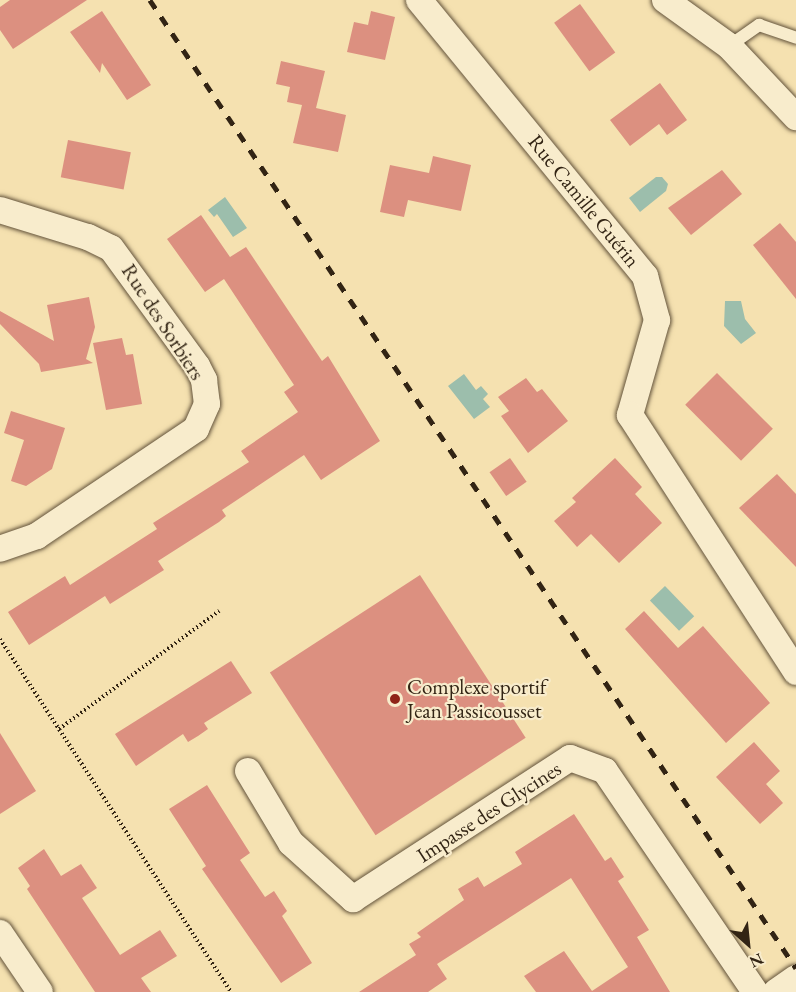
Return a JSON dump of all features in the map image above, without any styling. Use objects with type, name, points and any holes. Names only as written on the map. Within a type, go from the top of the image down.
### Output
[{"type":"street","name":"Rue Camille Guérin","points":[[419,0],[645,276],[657,320],[630,415],[796,672]]},
{"type":"street","points":[[665,0],[729,46],[796,117]]},
{"type":"street","name":"Rue des Sorbiers","points":[[0,210],[88,237],[119,256],[197,366],[204,380],[207,404],[196,429],[37,536],[0,549]]},
{"type":"street","name":"Impasse des Glycines","points":[[248,771],[291,843],[353,899],[570,758],[605,771],[755,992]]},
{"type":"street","points":[[0,933],[40,992]]},
{"type":"street","points":[[776,992],[796,978]]},
{"type":"lane","points":[[729,46],[759,26],[796,38]]},
{"type":"path","points":[[59,729],[219,612]]},
{"type":"path","points":[[0,639],[231,992]]},
{"type":"shaded area","points":[[656,177],[662,177],[668,184],[666,191],[640,212],[629,198]]},
{"type":"shaded area","points":[[225,197],[247,228],[233,237],[217,214],[214,217],[208,210]]},
{"type":"shaded area","points":[[725,301],[741,301],[745,319],[756,333],[741,344],[724,326]]},
{"type":"shaded area","points":[[464,374],[476,390],[481,386],[488,394],[483,399],[490,407],[474,419],[448,386]]},
{"type":"shaded area","points":[[665,586],[694,616],[679,631],[650,601]]},
{"type":"building","points":[[10,0],[87,0],[13,49],[0,30],[0,7]]},
{"type":"building","points":[[580,4],[615,53],[589,71],[554,23]]},
{"type":"building","points":[[102,11],[151,85],[127,100],[102,63],[100,73],[70,32]]},
{"type":"building","points":[[371,11],[395,17],[385,60],[347,52],[354,22],[368,25]]},
{"type":"building","points":[[281,61],[325,71],[316,108],[346,115],[338,152],[293,143],[302,105],[287,102],[290,87],[276,84]]},
{"type":"building","points":[[660,83],[687,120],[667,135],[659,124],[630,146],[610,120]]},
{"type":"building","points":[[68,140],[131,152],[124,190],[61,177]]},
{"type":"building","points":[[433,156],[471,165],[461,211],[408,200],[404,217],[380,212],[390,165],[429,173]]},
{"type":"building","points":[[722,170],[742,194],[691,235],[668,208]]},
{"type":"building","points":[[201,215],[230,257],[246,247],[322,361],[328,356],[380,441],[321,480],[304,455],[222,510],[226,516],[219,522],[158,561],[164,570],[110,604],[105,596],[29,645],[8,612],[65,576],[70,585],[157,529],[153,523],[249,462],[241,451],[298,412],[284,392],[294,385],[224,279],[205,292],[167,239]]},
{"type":"building","points":[[780,223],[796,242],[796,299],[753,245]]},
{"type":"building","points":[[89,297],[95,327],[86,359],[93,363],[41,372],[39,364],[0,324],[0,311],[54,341],[47,305]]},
{"type":"building","points":[[122,338],[126,355],[133,354],[142,404],[106,410],[93,343]]},
{"type":"building","points":[[717,373],[773,429],[741,461],[685,405]]},
{"type":"building","points":[[526,378],[537,392],[542,389],[568,421],[528,453],[501,416],[509,411],[498,397]]},
{"type":"building","points":[[11,411],[65,428],[52,469],[26,486],[11,481],[24,440],[4,433]]},
{"type":"building","points":[[510,458],[527,482],[506,496],[490,472]]},
{"type":"building","points":[[615,458],[642,487],[635,494],[662,523],[619,563],[591,534],[577,547],[554,521],[576,502],[572,498]]},
{"type":"building","points":[[777,474],[796,494],[796,567],[739,508]]},
{"type":"building","name":"Complexe sportif Jean Passicousset","points":[[420,575],[526,738],[376,835],[270,672]]},
{"type":"building","points":[[644,611],[678,648],[703,626],[770,703],[726,743],[625,629]]},
{"type":"building","points":[[231,661],[252,693],[204,723],[208,729],[198,736],[188,742],[183,734],[136,766],[115,734]]},
{"type":"building","points":[[0,733],[36,791],[0,814]]},
{"type":"building","points":[[754,742],[780,771],[766,784],[783,803],[760,824],[716,777]]},
{"type":"building","points":[[207,785],[250,853],[240,860],[265,897],[274,891],[287,911],[282,916],[312,963],[281,983],[202,869],[206,866],[169,809]]},
{"type":"building","points":[[574,814],[605,861],[611,857],[624,877],[618,881],[649,930],[637,937],[670,992],[536,992],[524,976],[564,951],[592,991],[628,967],[571,878],[437,964],[447,979],[428,992],[359,992],[416,955],[409,944],[421,937],[417,933],[464,900],[458,889],[478,877],[484,887],[522,864],[515,852]]},
{"type":"building","points":[[44,849],[61,876],[81,864],[97,888],[82,898],[120,955],[160,930],[177,956],[141,978],[151,992],[95,992],[27,889],[30,886],[18,868]]},
{"type":"railway","points":[[150,0],[796,968]]},
{"type":"place","name":"Complexe sportif Jean Passicousset","points":[[395,699]]}]
